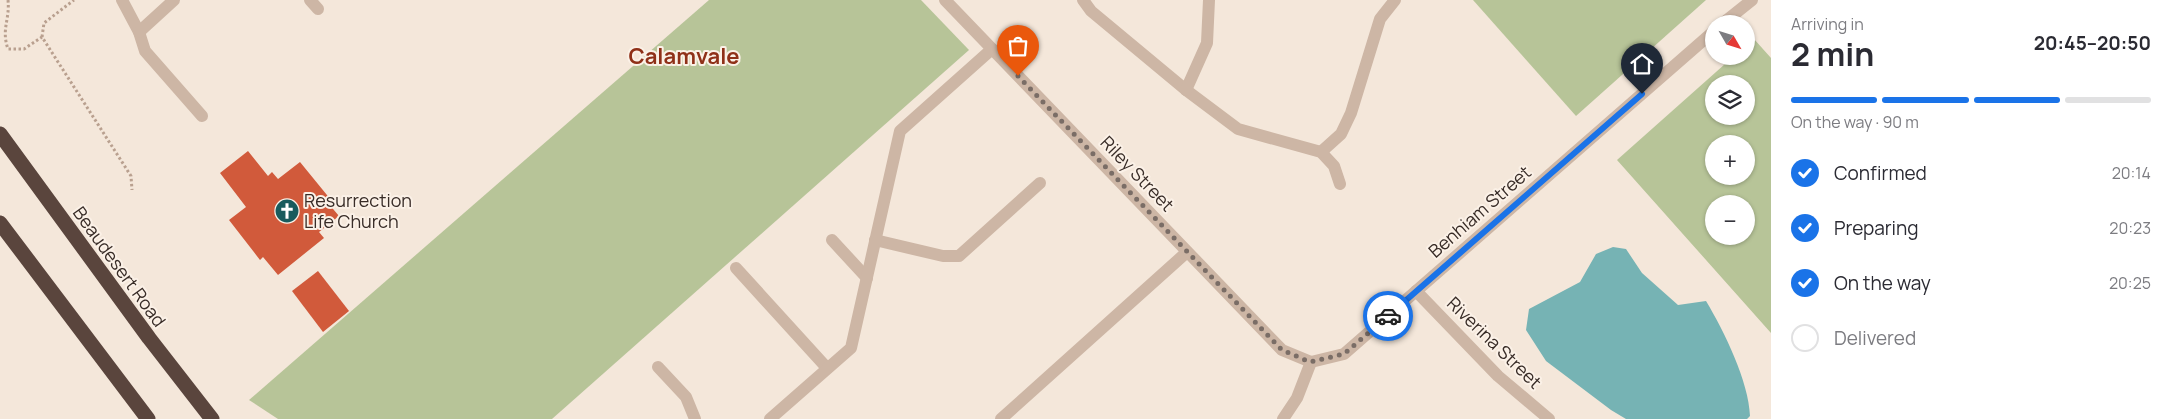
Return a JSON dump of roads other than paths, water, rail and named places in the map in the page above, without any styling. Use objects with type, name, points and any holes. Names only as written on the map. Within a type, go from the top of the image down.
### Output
[{"type":"highway","name":"Beaudesert Road","points":[[0,134],[143,331],[212,419]]},
{"type":"highway","points":[[0,222],[148,419]]},
{"type":"street","points":[[122,0],[139,32],[145,51],[202,116]]},
{"type":"street","points":[[139,32],[174,0]]},
{"type":"street","name":"Riley Street","points":[[944,0],[1282,350],[1310,362]]},
{"type":"street","points":[[1083,0],[1091,11],[1186,90],[1238,129],[1320,152],[1334,166],[1340,184]]},
{"type":"street","points":[[1186,90],[1207,43],[1209,0]]},
{"type":"street","points":[[1320,152],[1342,134],[1351,113],[1380,19],[1395,0]]},
{"type":"street","points":[[1733,15],[1752,0]]},
{"type":"street","name":"Benhiam Street","points":[[1310,362],[1344,354],[1705,39]]},
{"type":"street","points":[[770,419],[851,348],[900,130],[992,49]]},
{"type":"street","points":[[875,240],[943,256],[959,256],[1040,182]]},
{"type":"street","points":[[832,240],[867,278]]},
{"type":"street","points":[[1001,419],[1187,252]]},
{"type":"street","points":[[736,268],[827,368]]},
{"type":"street","name":"Riverina Street","points":[[1416,291],[1498,376],[1549,419]]},
{"type":"street","points":[[1283,419],[1297,398],[1310,362]]},
{"type":"street","points":[[658,367],[686,397],[695,419]]},
{"type":"water","points":[[1613,247],[1626,249],[1642,273],[1678,305],[1706,301],[1728,342],[1740,373],[1749,403],[1750,416],[1747,419],[1626,419],[1611,410],[1546,361],[1526,330],[1529,309],[1580,282],[1596,254]]},
{"type":"place","name":"Resurrection Life Church","points":[[287,211]]},
{"type":"district","name":"Calamvale","points":[[684,56]]}]
